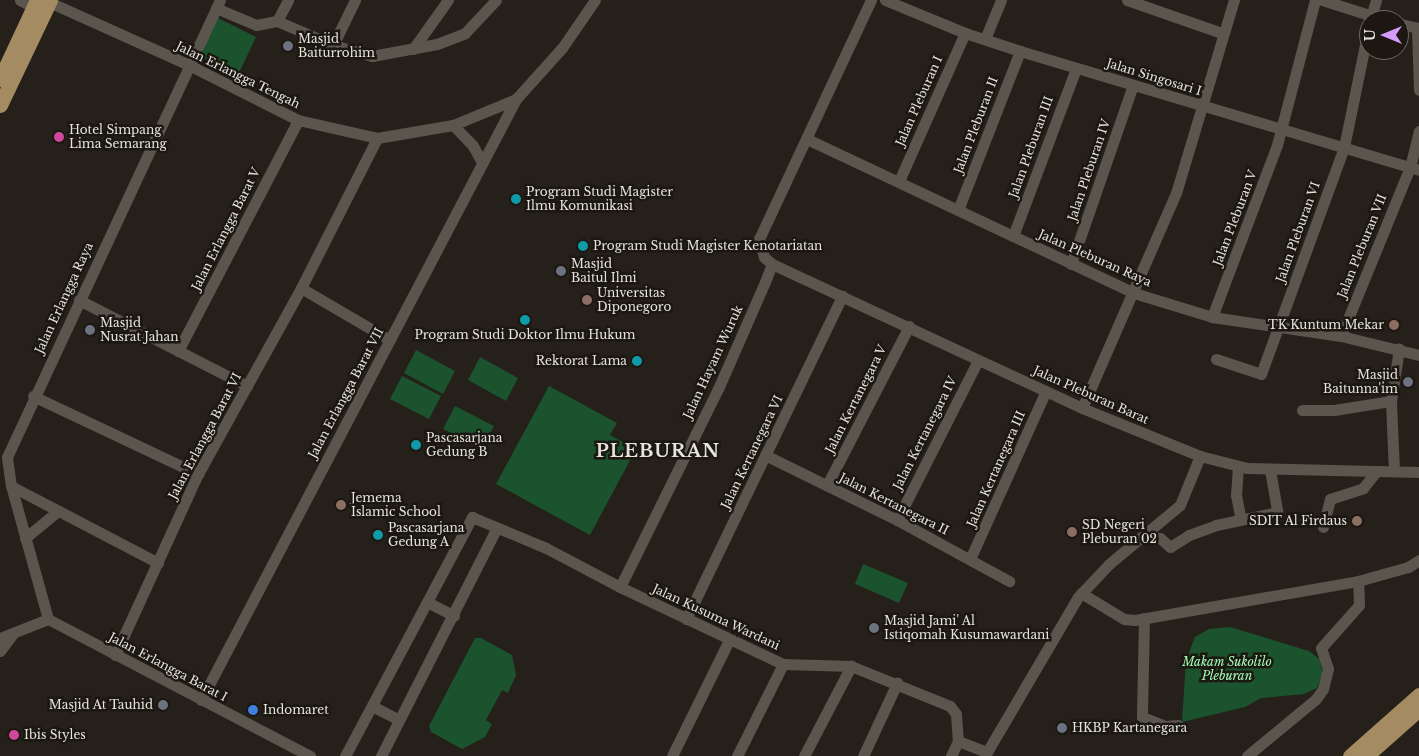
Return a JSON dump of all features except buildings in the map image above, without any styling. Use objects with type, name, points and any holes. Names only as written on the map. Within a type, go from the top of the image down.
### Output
[{"type":"main road","points":[[0,79],[38,2]]},
{"type":"main road","points":[[0,105],[38,2]]},
{"type":"main road","points":[[1350,756],[1419,695]]},
{"type":"main road","points":[[1366,756],[1419,709]]},
{"type":"street","points":[[277,21],[288,0]]},
{"type":"street","points":[[333,45],[355,0]]},
{"type":"street","points":[[414,49],[448,0]]},
{"type":"street","points":[[218,4],[256,25],[277,21],[333,45],[372,56],[414,49],[465,33],[496,0]]},
{"type":"street","name":"Jalan Erlangga Tengah","points":[[38,2],[189,65],[298,120],[377,138],[453,125],[516,99],[562,48],[595,0]]},
{"type":"street","points":[[772,264],[764,256],[759,239],[870,0]]},
{"type":"street","name":"Jalan Singosari I","points":[[885,0],[965,33],[1202,107],[1344,146],[1414,169]]},
{"type":"street","points":[[985,38],[1001,0]]},
{"type":"street","points":[[1127,0],[1151,4],[1222,33]]},
{"type":"street","points":[[1082,408],[1134,293],[1176,193],[1222,33],[1234,0]]},
{"type":"street","name":"Jalan Pleburan V","points":[[1212,317],[1282,129],[1315,0]]},
{"type":"street","points":[[1322,0],[1359,16]]},
{"type":"street","name":"Jalan Erlangga Raya","points":[[48,619],[11,486],[8,457],[33,396],[218,4]]},
{"type":"street","points":[[1418,28],[1419,90]]},
{"type":"street","name":"Jalan Pleburan I","points":[[899,181],[965,33]]},
{"type":"street","name":"Jalan Pleburan II","points":[[958,210],[1020,50]]},
{"type":"street","name":"Jalan Pleburan VI","points":[[1216,359],[1261,374],[1344,146],[1362,60]]},
{"type":"street","name":"Jalan Pleburan III","points":[[1013,236],[1076,68]]},
{"type":"street","name":"Jalan Pleburan IV","points":[[1071,264],[1133,85]]},
{"type":"street","name":"Jalan Erlangga Barat VII","points":[[201,700],[516,99]]},
{"type":"street","name":"Jalan Erlangga Barat V","points":[[178,351],[298,120]]},
{"type":"street","points":[[453,125],[473,146],[482,162]]},
{"type":"street","name":"Jalan Pleburan VII","points":[[1341,336],[1414,169],[1419,131]]},
{"type":"street","name":"Jalan Erlangga Barat VI","points":[[115,654],[198,474],[301,288],[377,138]]},
{"type":"street","name":"Jalan Pleburan Raya","points":[[807,139],[1134,293],[1212,317],[1341,336],[1419,355]]},
{"type":"street","name":"Jalan Pleburan Barat","points":[[772,264],[1082,408],[1200,456],[1238,467],[1270,470],[1419,472]]},
{"type":"street","name":"Jalan Hayam Wuruk","points":[[620,587],[718,389],[772,264]]},
{"type":"street","points":[[301,288],[390,340]]},
{"type":"street","name":"Jalan Kertanegara VI","points":[[686,619],[842,296]]},
{"type":"street","points":[[78,300],[247,386]]},
{"type":"street","name":"Jalan Kertanegara V","points":[[827,485],[909,326]]},
{"type":"street","points":[[1394,471],[1391,401],[1400,350]]},
{"type":"street","name":"Jalan Kertanegara IV","points":[[897,520],[978,360]]},
{"type":"street","name":"Jalan Kertanegara III","points":[[970,559],[1046,391]]},
{"type":"street","points":[[33,396],[198,474]]},
{"type":"street","points":[[1302,410],[1334,410],[1391,401]]},
{"type":"street","name":"Jalan Kertanegara II","points":[[765,455],[897,520],[1009,581]]},
{"type":"street","points":[[958,742],[987,752],[1081,593],[1141,537],[1180,505],[1200,456]]},
{"type":"street","points":[[1238,467],[1236,495],[1241,520]]},
{"type":"street","points":[[1141,537],[1160,538],[1170,546],[1188,535],[1278,510],[1270,470]]},
{"type":"street","points":[[1323,527],[1330,499],[1363,488],[1378,471]]},
{"type":"street","points":[[11,486],[158,563]]},
{"type":"street","points":[[25,538],[58,511]]},
{"type":"street","points":[[345,756],[429,603],[472,517],[496,529],[546,548],[620,587]]},
{"type":"street","points":[[381,756],[454,616],[496,529]]},
{"type":"street","points":[[1081,593],[1124,619],[1144,618],[1358,581],[1408,567],[1419,560]]},
{"type":"street","points":[[1247,756],[1316,699],[1325,683],[1328,669],[1321,648],[1359,605],[1358,581]]},
{"type":"street","name":"Jalan Kusuma Wardani","points":[[620,587],[783,664],[851,666],[950,706],[956,714],[958,742],[952,756]]},
{"type":"street","points":[[429,603],[454,616]]},
{"type":"street","points":[[1144,618],[1142,717],[1166,726],[1178,725]]},
{"type":"street","points":[[0,638],[48,619]]},
{"type":"street","name":"Jalan Erlangga Barat I","points":[[48,619],[310,756]]},
{"type":"street","points":[[0,651],[13,634]]},
{"type":"street","points":[[672,756],[729,640]]},
{"type":"street","points":[[737,756],[783,664]]},
{"type":"street","points":[[804,756],[851,666]]},
{"type":"street","points":[[863,756],[897,683]]},
{"type":"street","points":[[372,706],[399,720]]},
{"type":"green space","points":[[218,18],[256,37],[238,75],[197,55]]},
{"type":"green space","points":[[416,350],[455,371],[443,394],[404,373]]},
{"type":"green space","points":[[480,357],[518,378],[506,401],[468,380]]},
{"type":"green space","points":[[402,376],[441,396],[429,419],[390,399]]},
{"type":"green space","points":[[549,386],[617,423],[610,435],[636,449],[590,535],[496,484]]},
{"type":"green space","points":[[455,406],[494,426],[482,449],[443,429]]},
{"type":"green space","points":[[863,564],[908,583],[899,603],[855,584]]},
{"type":"green space","name":"Makam Sukolilo Pleburan","points":[[1230,627],[1309,651],[1319,659],[1323,673],[1317,688],[1304,694],[1261,698],[1245,707],[1182,722],[1186,660],[1195,637],[1209,629]]},
{"type":"green space","points":[[475,638],[481,638],[512,655],[516,675],[508,693],[502,690],[486,720],[492,724],[485,737],[462,749],[431,732],[429,726]]},
{"type":"place","name":"Masjid Baiturrohim","points":[[288,46]]},
{"type":"place","name":"Hotel Simpang Lima Semarang","points":[[59,137]]},
{"type":"place","name":"Program Studi Magister Ilmu Komunikasi","points":[[516,199]]},
{"type":"place","name":"Program Studi Magister Kenotariatan","points":[[583,246]]},
{"type":"place","name":"Masjid Baitul Ilmi","points":[[561,271]]},
{"type":"place","name":"Universitas Diponegoro","points":[[587,300]]},
{"type":"place","name":"Program Studi Doktor Ilmu Hukum","points":[[525,320]]},
{"type":"place","name":"TK Kuntum Mekar","points":[[1394,325]]},
{"type":"place","name":"Masjid Nusrat Jahan","points":[[90,330]]},
{"type":"place","name":"Rektorat Lama","points":[[637,361]]},
{"type":"place","name":"Masjid Baitunna'im","points":[[1408,382]]},
{"type":"place","name":"Pascasarjana Gedung B","points":[[416,445]]},
{"type":"place","name":"Jemema Islamic School","points":[[341,505]]},
{"type":"place","name":"SDIT Al Firdaus","points":[[1357,521]]},
{"type":"place","name":"SD Negeri Pleburan 02","points":[[1072,532]]},
{"type":"place","name":"Pascasarjana Gedung A","points":[[378,535]]},
{"type":"place","name":"Masjid Jami' Al Istiqomah Kusumawardani","points":[[874,628]]},
{"type":"place","name":"Masjid At Tauhid","points":[[163,705]]},
{"type":"place","name":"Indomaret","points":[[253,710]]},
{"type":"place","name":"HKBP Kartanegara","points":[[1062,728]]},
{"type":"place","name":"Ibis Styles","points":[[14,735]]},
{"type":"district","name":"PLEBURAN","points":[[658,451]]}]
